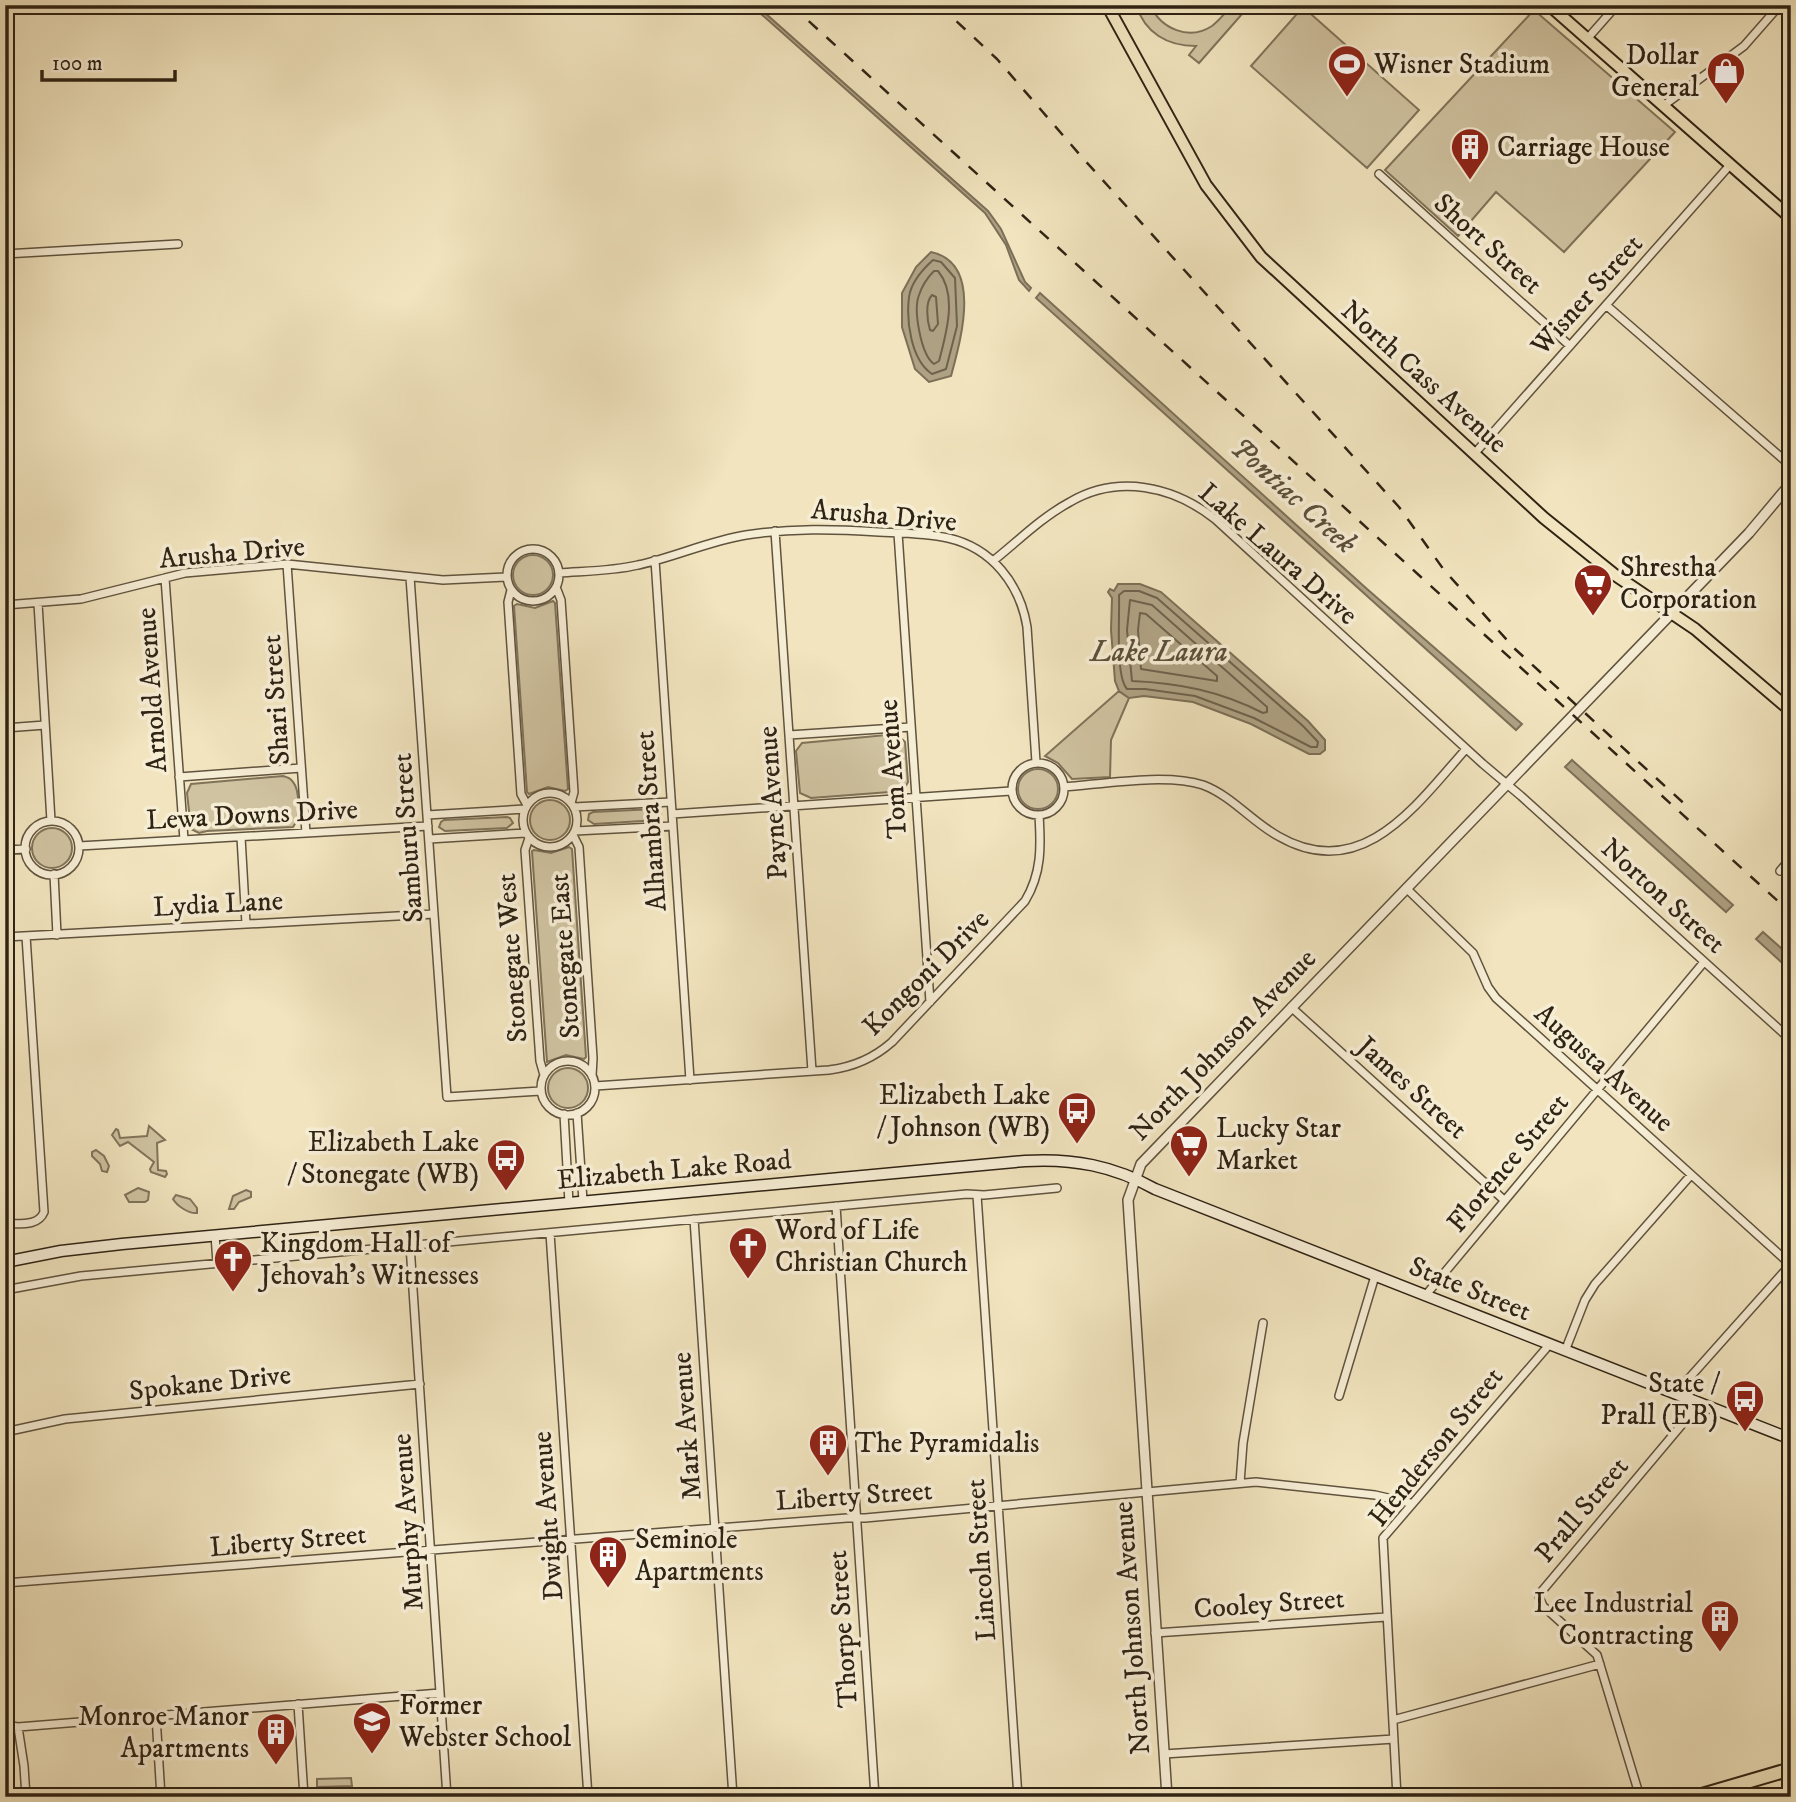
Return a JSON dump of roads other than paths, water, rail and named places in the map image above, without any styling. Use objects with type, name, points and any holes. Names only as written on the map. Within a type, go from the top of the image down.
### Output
[{"type":"highway","points":[[1695,1797],[1791,1769]]},
{"type":"main road","name":"North Cass Avenue","points":[[1107,5],[1206,185],[1248,242],[1287,283],[1544,518],[1601,565],[1711,641],[1791,711]]},
{"type":"main road","points":[[1549,5],[1791,218]]},
{"type":"main road","name":"Elizabeth Lake Road","points":[[5,1262],[61,1251],[1042,1160],[1093,1164],[1135,1178]]},
{"type":"main road","name":"State Street","points":[[1135,1178],[1155,1189],[1791,1439]]},
{"type":"street","points":[[1587,39],[1617,5]]},
{"type":"street","points":[[1663,106],[1744,46],[1780,5]]},
{"type":"street","name":"Wisner Street","points":[[1475,453],[1730,165]]},
{"type":"street","name":"Short Street","points":[[1379,174],[1570,346]]},
{"type":"street","points":[[5,254],[178,244]]},
{"type":"street","points":[[1606,305],[1791,466]]},
{"type":"street","name":"North Johnson Avenue","points":[[1167,1797],[1128,1200],[1141,1164],[1749,533],[1791,483]]},
{"type":"street","name":"Lake Laura Drive","points":[[993,561],[1052,513],[1084,495],[1102,489],[1127,486],[1156,489],[1175,495],[1195,504],[1215,519],[1506,784]]},
{"type":"street","name":"Arusha Drive","points":[[559,573],[620,568],[719,540],[775,531],[817,528],[951,539],[971,546],[993,561],[1014,587],[1025,618],[1036,762]]},
{"type":"street","name":"Payne Avenue","points":[[775,531],[812,1071]]},
{"type":"street","name":"Tom Avenue","points":[[898,533],[930,1002]]},
{"type":"street","points":[[533,548],[552,557],[559,573],[556,587],[550,595],[537,601],[522,599],[511,590],[506,577],[513,557],[533,548]]},
{"type":"street","name":"Alhambra Street","points":[[655,560],[690,1080]]},
{"type":"street","name":"Arusha Drive","points":[[5,605],[81,599],[191,573],[287,564],[451,580],[506,577]]},
{"type":"street","name":"Shari Street","points":[[287,564],[306,833]]},
{"type":"street","name":"Samburu Street","points":[[410,577],[447,1097],[541,1091]]},
{"type":"street","name":"Arnold Avenue","points":[[165,578],[184,840]]},
{"type":"street","points":[[556,587],[561,600],[574,792],[572,805]]},
{"type":"street","points":[[427,814],[526,807],[537,797],[548,793],[561,795],[572,805],[577,819],[574,833],[564,844],[551,847],[539,845],[527,835],[523,821],[526,807],[521,794],[508,602],[511,590]]},
{"type":"street","points":[[38,603],[51,821]]},
{"type":"street","points":[[5,728],[45,726]]},
{"type":"street","points":[[789,735],[911,727]]},
{"type":"street","points":[[1064,787],[1169,780],[1190,782],[1222,794],[1288,842],[1313,849],[1337,850],[1365,843],[1391,829],[1466,748]]},
{"type":"street","points":[[1036,762],[1048,764],[1055,769],[1064,787],[1058,806],[1039,815],[1020,808],[1011,790],[1018,771],[1036,762]]},
{"type":"street","points":[[179,777],[302,768]]},
{"type":"street","name":"Norton Street","points":[[1506,784],[1791,1041]]},
{"type":"street","points":[[672,814],[1011,790]]},
{"type":"street","points":[[572,805],[671,802]]},
{"type":"street","name":"Kongoni Drive","points":[[595,1086],[812,1071],[846,1067],[875,1055],[891,1042],[1012,917],[1028,895],[1041,856],[1039,815]]},
{"type":"street","points":[[51,821],[61,822],[70,828],[79,846],[78,856],[72,865],[64,872],[54,874],[43,873],[34,867],[28,859],[26,849],[32,830],[51,821]]},
{"type":"street","name":"Lewa Downs Drive","points":[[79,846],[428,826]]},
{"type":"street","points":[[574,833],[673,826]]},
{"type":"street","name":"Stonegate East","points":[[574,833],[579,847],[592,1076]]},
{"type":"street","points":[[429,839],[527,835]]},
{"type":"street","name":"Stonegate West","points":[[527,835],[525,850],[540,1061],[544,1076]]},
{"type":"street","points":[[241,837],[246,924]]},
{"type":"street","points":[[5,850],[26,849]]},
{"type":"street","points":[[1780,871],[1791,858]]},
{"type":"street","points":[[54,874],[57,934]]},
{"type":"street","name":"Augusta Avenue","points":[[1406,888],[1473,953],[1496,998],[1791,1265]]},
{"type":"street","name":"Lydia Lane","points":[[5,937],[434,914]]},
{"type":"street","points":[[5,1224],[33,1222],[42,1218],[44,1209],[26,936]]},
{"type":"street","name":"Florence Street","points":[[1425,1296],[1704,962]]},
{"type":"street","name":"James Street","points":[[1291,1007],[1504,1200]]},
{"type":"street","points":[[568,1061],[580,1064],[592,1076],[595,1086],[590,1104],[578,1113],[564,1115],[548,1106],[541,1091],[544,1076],[553,1066],[568,1061]]},
{"type":"street","points":[[578,1113],[583,1201]]},
{"type":"street","points":[[564,1115],[569,1203]]},
{"type":"street","points":[[1565,1351],[1585,1300],[1595,1284],[1691,1175]]},
{"type":"street","name":"Elizabeth Lake Road","points":[[5,1290],[81,1276],[1057,1188]]},
{"type":"street","name":"Lincoln Street","points":[[977,1195],[1018,1797]]},
{"type":"street","name":"Thorpe Street","points":[[836,1206],[875,1797]]},
{"type":"street","name":"Mark Avenue","points":[[694,1219],[733,1797]]},
{"type":"street","name":"Dwight Avenue","points":[[550,1233],[588,1797]]},
{"type":"street","points":[[215,1236],[217,1263]]},
{"type":"street","name":"Murphy Avenue","points":[[410,1245],[447,1797]]},
{"type":"street","points":[[1675,1394],[1791,1265]]},
{"type":"street","points":[[1339,1396],[1375,1276]]},
{"type":"street","points":[[1240,1483],[1243,1443],[1263,1323]]},
{"type":"street","name":"Henderson Street","points":[[1397,1797],[1382,1540],[1410,1503],[1549,1345]]},
{"type":"street","name":"Spokane Drive","points":[[5,1432],[65,1419],[420,1384]]},
{"type":"street","name":"Prall Street","points":[[1640,1797],[1597,1655],[1542,1605],[1540,1593],[1700,1403]]},
{"type":"street","name":"Liberty Street","points":[[5,1583],[857,1518],[1240,1483],[1261,1482],[1375,1495],[1410,1503]]},
{"type":"street","points":[[5,1487],[8,1537],[5,1566]]},
{"type":"street","name":"Cooley Street","points":[[1156,1633],[1386,1617]]},
{"type":"street","points":[[1393,1720],[1600,1664]]},
{"type":"street","points":[[5,1725],[18,1727],[440,1693]]},
{"type":"street","points":[[298,1704],[304,1797]]},
{"type":"street","points":[[156,1716],[161,1797]]},
{"type":"street","points":[[18,1727],[26,1797]]},
{"type":"street","points":[[1164,1754],[1394,1739]]},
{"type":"water","points":[[751,5],[756,5],[988,211],[1001,229],[1025,282],[1031,288],[1029,291],[1019,280],[1006,245],[985,213]]},
{"type":"water","points":[[931,252],[947,259],[957,271],[963,286],[964,304],[963,323],[951,376],[929,382],[915,369],[902,327],[902,293],[916,267]]},
{"type":"water","points":[[1040,293],[1367,589],[1522,724],[1516,730],[1036,298]]},
{"type":"water","name":"Lake Laura","points":[[1118,584],[1140,584],[1161,592],[1308,721],[1325,740],[1325,750],[1320,754],[1309,754],[1251,724],[1193,702],[1144,696],[1129,698],[1119,691],[1115,681],[1111,630],[1112,598],[1108,592],[1110,589],[1114,591]]},
{"type":"water","points":[[1572,760],[1733,905],[1726,912],[1565,767]]},
{"type":"water","points":[[1763,932],[1791,957],[1791,971],[1756,939]]},
{"type":"railway","points":[[791,5],[1791,913]]},
{"type":"railway","points":[[939,5],[997,59],[1080,155],[1399,507],[1444,570],[1515,649],[1690,809]]},
{"type":"place","name":"Wisner Stadium","points":[[1347,98]]},
{"type":"place","name":"Dollar General","points":[[1726,105]]},
{"type":"place","name":"Carriage House","points":[[1470,181]]},
{"type":"place","name":"Shrestha Corporation","points":[[1593,617]]},
{"type":"place","name":"Elizabeth Lake / Johnson (WB)","points":[[1077,1145]]},
{"type":"place","name":"Lucky Star Market","points":[[1189,1178]]},
{"type":"place","name":"Elizabeth Lake / Stonegate (WB)","points":[[506,1192]]},
{"type":"place","name":"Word of Life Christian Church","points":[[748,1280]]},
{"type":"place","name":"Kingdom Hall of Jehovah's Witnesses","points":[[233,1293]]},
{"type":"place","name":"State / Prall (EB)","points":[[1745,1433]]},
{"type":"place","name":"The Pyramidalis","points":[[828,1477]]},
{"type":"place","name":"Seminole Apartments","points":[[608,1589]]},
{"type":"place","name":"Lee Industrial Contracting","points":[[1720,1653]]},
{"type":"place","name":"Former Webster School","points":[[372,1755]]},
{"type":"place","name":"Monroe Manor Apartments","points":[[276,1766]]},
{"type":"water label","name":"Pontiac Creek","points":[[1293,496]]}]
